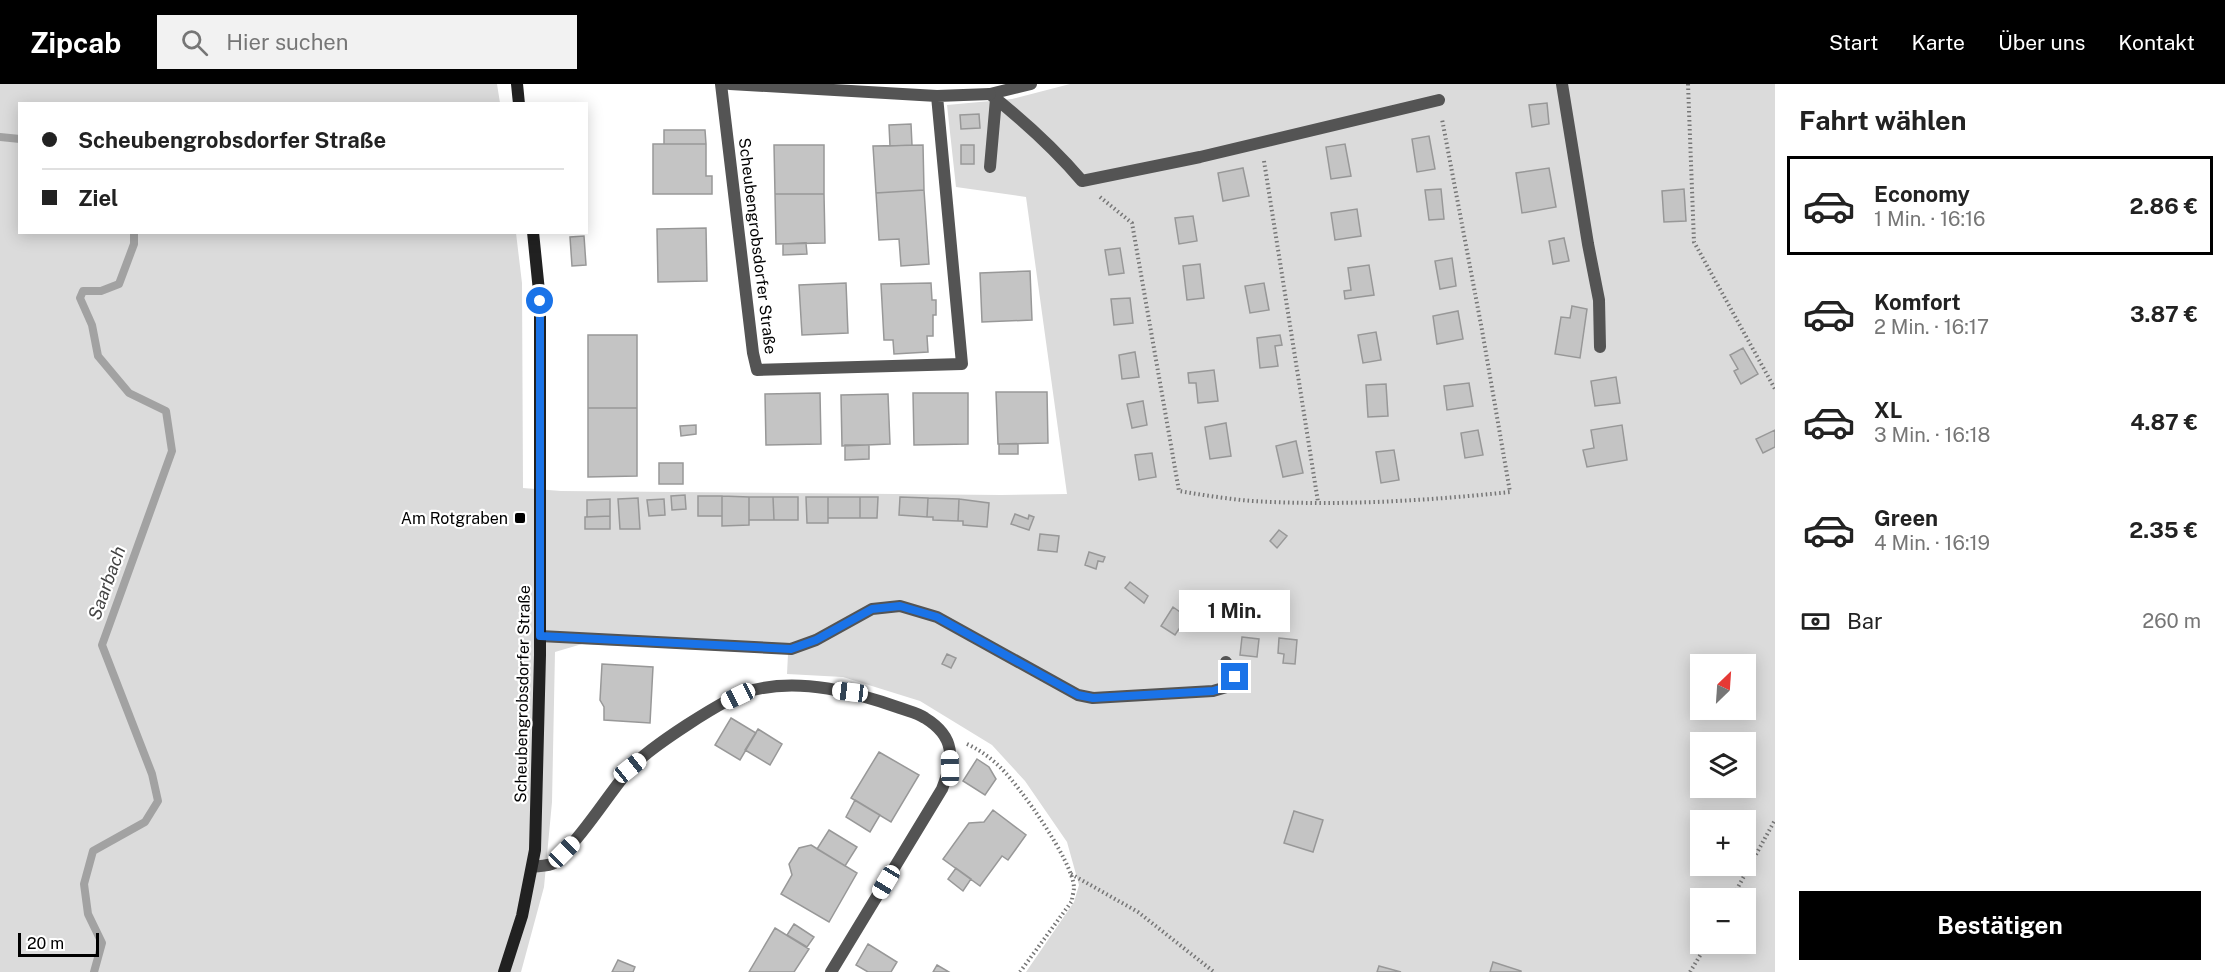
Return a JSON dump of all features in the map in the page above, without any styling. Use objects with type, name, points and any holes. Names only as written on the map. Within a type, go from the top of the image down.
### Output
[{"type":"main road","points":[[517,84],[519,102]]},
{"type":"main road","name":"Scheubengrobsdorfer Straße","points":[[504,972],[522,916],[536,850],[540,636],[540,301],[533,234]]},
{"type":"street","name":"Scheubengrobsdorfer Straße","points":[[721,84],[753,353],[757,370],[962,364],[937,96]]},
{"type":"street","points":[[730,84],[849,88],[937,96],[993,96],[1031,84]]},
{"type":"street","points":[[1562,84],[1599,300],[1600,347]]},
{"type":"street","points":[[990,167],[993,96]]},
{"type":"street","points":[[993,96],[1018,115],[1057,152],[1082,181],[1439,100]]},
{"type":"street","points":[[540,636],[791,649],[816,640],[872,609],[900,606],[937,617],[1078,695],[1093,698],[1213,691],[1230,686],[1235,677],[1226,662]]},
{"type":"street","points":[[532,867],[554,863],[575,842],[630,768],[652,750],[699,718],[752,690],[806,687],[850,692],[925,718],[944,735],[950,747],[950,768],[942,789],[831,972]]},
{"type":"path","points":[[1688,84],[1694,242],[1775,388]]},
{"type":"path","points":[[1082,181],[1132,223],[1179,491],[1250,501],[1318,502],[1441,499],[1510,492],[1439,100]]},
{"type":"path","points":[[1261,142],[1318,502]]},
{"type":"path","points":[[944,735],[983,752],[1002,768],[1045,827],[1070,873],[1074,887],[1072,901],[1020,972]]},
{"type":"path","points":[[1738,888],[1775,820]]},
{"type":"path","points":[[1070,873],[1138,912],[1214,972]]},
{"type":"path","points":[[1690,972],[1701,954]]},
{"type":"shaded area","points":[[0,84],[497,84],[500,102],[18,102],[18,234],[516,234],[522,283],[523,488],[561,491],[1001,495],[1067,494],[1026,197],[956,187],[947,105],[1012,99],[1070,84],[1775,84],[1775,972],[1026,972],[1074,902],[1079,885],[1067,842],[1025,781],[992,745],[920,701],[843,677],[787,674],[788,654],[582,644],[555,652],[552,802],[544,887],[521,972],[0,972]]},
{"type":"building","points":[[1547,103],[1549,124],[1532,127],[1529,105]]},
{"type":"building","points":[[979,114],[980,128],[961,129],[960,115]]},
{"type":"building","points":[[911,124],[912,145],[890,146],[889,125]]},
{"type":"building","points":[[664,130],[705,130],[706,144],[664,144]]},
{"type":"building","points":[[1429,136],[1435,169],[1417,172],[1412,139]]},
{"type":"building","points":[[653,144],[706,144],[706,176],[712,176],[712,194],[653,194]]},
{"type":"building","points":[[1345,144],[1351,176],[1331,179],[1326,147]]},
{"type":"building","points":[[774,145],[824,145],[824,194],[775,194]]},
{"type":"building","points":[[923,145],[924,190],[876,193],[873,146]]},
{"type":"building","points":[[961,145],[974,145],[974,164],[961,164]]},
{"type":"building","points":[[1243,168],[1249,196],[1223,201],[1218,173]]},
{"type":"building","points":[[1549,168],[1556,207],[1522,213],[1516,173]]},
{"type":"building","points":[[1441,189],[1444,219],[1429,220],[1425,190]]},
{"type":"building","points":[[1684,189],[1686,221],[1664,222],[1662,191]]},
{"type":"building","points":[[924,190],[929,264],[901,266],[899,239],[879,240],[876,193]]},
{"type":"building","points":[[775,194],[824,194],[825,243],[776,244]]},
{"type":"building","points":[[1357,209],[1361,236],[1335,240],[1331,213]]},
{"type":"building","points":[[1193,216],[1197,241],[1179,244],[1175,218]]},
{"type":"building","points":[[706,228],[707,281],[658,282],[657,229]]},
{"type":"building","points":[[584,236],[586,265],[572,266],[570,237]]},
{"type":"building","points":[[1564,238],[1569,261],[1553,264],[1549,241]]},
{"type":"building","points":[[806,243],[807,254],[783,255],[783,244]]},
{"type":"building","points":[[1120,248],[1124,273],[1109,275],[1105,250]]},
{"type":"building","points":[[1452,258],[1456,286],[1440,289],[1435,261]]},
{"type":"building","points":[[1200,264],[1204,298],[1187,300],[1183,266]]},
{"type":"building","points":[[1369,265],[1374,295],[1345,299],[1344,291],[1351,290],[1348,268]]},
{"type":"building","points":[[1030,271],[1032,320],[982,322],[980,273]]},
{"type":"building","points":[[846,283],[848,333],[802,335],[799,285]]},
{"type":"building","points":[[931,283],[932,300],[936,300],[936,315],[933,315],[933,336],[927,336],[928,352],[894,354],[893,340],[884,340],[881,284]]},
{"type":"building","points":[[1264,283],[1269,310],[1250,313],[1245,286]]},
{"type":"building","points":[[1130,298],[1133,323],[1114,325],[1111,299]]},
{"type":"building","points":[[1572,306],[1587,309],[1580,358],[1555,354],[1561,317],[1570,318]]},
{"type":"building","points":[[1458,311],[1463,339],[1437,344],[1433,316]]},
{"type":"building","points":[[1376,332],[1381,360],[1363,363],[1358,335]]},
{"type":"building","points":[[588,335],[637,335],[637,408],[588,408]]},
{"type":"building","points":[[1280,335],[1282,345],[1275,346],[1278,366],[1260,368],[1257,338]]},
{"type":"building","points":[[1743,348],[1758,374],[1741,384],[1734,371],[1738,369],[1730,355]]},
{"type":"building","points":[[1135,352],[1139,377],[1122,379],[1119,355]]},
{"type":"building","points":[[1214,370],[1218,401],[1198,403],[1196,383],[1189,383],[1188,373]]},
{"type":"building","points":[[1616,377],[1620,403],[1595,406],[1591,381]]},
{"type":"building","points":[[1469,383],[1473,406],[1447,410],[1444,386]]},
{"type":"building","points":[[1386,384],[1388,416],[1368,417],[1366,385]]},
{"type":"building","points":[[996,392],[1047,392],[1048,443],[998,444]]},
{"type":"building","points":[[820,393],[821,444],[766,445],[765,394]]},
{"type":"building","points":[[913,393],[968,393],[968,444],[914,445]]},
{"type":"building","points":[[888,394],[890,444],[842,446],[841,395]]},
{"type":"building","points":[[1143,401],[1147,425],[1132,428],[1127,404]]},
{"type":"building","points":[[588,408],[637,408],[637,476],[588,477]]},
{"type":"building","points":[[1226,423],[1231,456],[1210,459],[1205,427]]},
{"type":"building","points":[[696,425],[696,434],[681,436],[680,426]]},
{"type":"building","points":[[1622,425],[1627,460],[1587,467],[1583,450],[1594,448],[1591,430]]},
{"type":"building","points":[[1478,430],[1483,455],[1465,458],[1461,433]]},
{"type":"building","points":[[1775,430],[1775,447],[1763,453],[1756,439]]},
{"type":"building","points":[[1296,441],[1303,473],[1283,477],[1276,446]]},
{"type":"building","points":[[999,444],[1018,444],[1018,454],[999,454]]},
{"type":"building","points":[[845,445],[869,445],[869,459],[845,460]]},
{"type":"building","points":[[1394,450],[1399,480],[1381,483],[1376,452]]},
{"type":"building","points":[[1152,453],[1156,477],[1139,480],[1135,455]]},
{"type":"building","points":[[659,463],[683,463],[683,484],[659,484]]},
{"type":"building","points":[[685,495],[686,509],[672,510],[671,496]]},
{"type":"building","points":[[698,496],[722,496],[722,516],[698,516]]},
{"type":"building","points":[[722,496],[749,497],[749,525],[722,526]]},
{"type":"building","points":[[749,497],[773,497],[774,520],[749,520]]},
{"type":"building","points":[[773,497],[798,497],[798,520],[774,520]]},
{"type":"building","points":[[806,497],[828,497],[828,523],[807,523]]},
{"type":"building","points":[[828,497],[860,497],[860,518],[828,518]]},
{"type":"building","points":[[860,497],[878,497],[877,518],[860,518]]},
{"type":"building","points":[[900,497],[928,498],[927,517],[899,515]]},
{"type":"building","points":[[638,498],[640,529],[620,529],[618,499]]},
{"type":"building","points":[[928,498],[959,499],[958,521],[933,520],[933,517],[927,517]]},
{"type":"building","points":[[610,499],[610,516],[587,517],[587,500]]},
{"type":"building","points":[[664,499],[665,515],[649,516],[647,500]]},
{"type":"building","points":[[959,499],[989,503],[987,527],[963,525],[963,521],[958,521]]},
{"type":"building","points":[[1015,514],[1028,519],[1029,515],[1034,517],[1029,530],[1011,524]]},
{"type":"building","points":[[610,516],[610,529],[585,529],[585,517]]},
{"type":"building","points":[[1279,530],[1287,536],[1277,548],[1270,541]]},
{"type":"building","points":[[1040,534],[1059,536],[1057,552],[1038,550]]},
{"type":"building","points":[[1089,552],[1105,557],[1103,562],[1098,561],[1096,569],[1085,565]]},
{"type":"building","points":[[1130,582],[1148,596],[1144,603],[1125,588]]},
{"type":"building","points":[[1173,607],[1187,617],[1175,635],[1161,626]]},
{"type":"building","points":[[1242,637],[1259,639],[1257,657],[1240,655]]},
{"type":"building","points":[[1279,638],[1297,640],[1295,664],[1283,663],[1284,654],[1278,653]]},
{"type":"building","points":[[947,654],[956,658],[951,668],[942,664]]},
{"type":"building","points":[[602,664],[653,667],[650,723],[604,720],[604,707],[600,700]]},
{"type":"building","points":[[731,718],[756,733],[740,760],[715,745]]},
{"type":"building","points":[[758,729],[782,744],[770,765],[745,750]]},
{"type":"building","points":[[879,752],[919,775],[891,822],[851,798]]},
{"type":"building","points":[[977,759],[989,767],[996,779],[985,795],[963,781]]},
{"type":"building","points":[[855,800],[880,815],[870,832],[846,817]]},
{"type":"building","points":[[993,810],[1026,835],[1008,860],[1002,856],[980,886],[943,859],[969,823],[984,822]]},
{"type":"building","points":[[1294,811],[1323,820],[1313,852],[1284,843]]},
{"type":"building","points":[[829,830],[857,847],[845,866],[817,849]]},
{"type":"building","points":[[811,845],[857,873],[829,922],[781,894],[792,875],[789,864],[799,848]]},
{"type":"building","points":[[956,868],[971,879],[963,891],[948,879]]},
{"type":"building","points":[[794,924],[814,937],[807,947],[787,935]]},
{"type":"building","points":[[775,928],[809,949],[794,972],[749,972]]},
{"type":"building","points":[[868,944],[897,962],[891,972],[868,972],[856,965]]},
{"type":"building","points":[[618,960],[635,967],[633,972],[612,972]]},
{"type":"building","points":[[1493,962],[1521,971],[1521,972],[1490,972]]},
{"type":"building","points":[[937,965],[949,972],[933,972]]},
{"type":"building","points":[[1379,966],[1401,972],[1377,972]]},
{"type":"waterway","name":"Saarbach","points":[[0,137],[18,139]]},
{"type":"waterway","name":"Saarbach","points":[[94,972],[102,943],[88,914],[84,884],[93,851],[145,822],[158,801],[152,774],[102,645],[172,451],[166,411],[129,393],[98,356],[92,325],[80,298],[83,291],[101,291],[119,284],[134,244],[134,234]]},
{"type":"place","name":"Am Rotgraben","points":[[520,518]]},
{"type":"route","points":[[540,301],[540,636],[791,649],[816,640],[872,609],[900,606],[937,617],[1078,695],[1093,698],[1213,691],[1230,686],[1235,677]]}]
